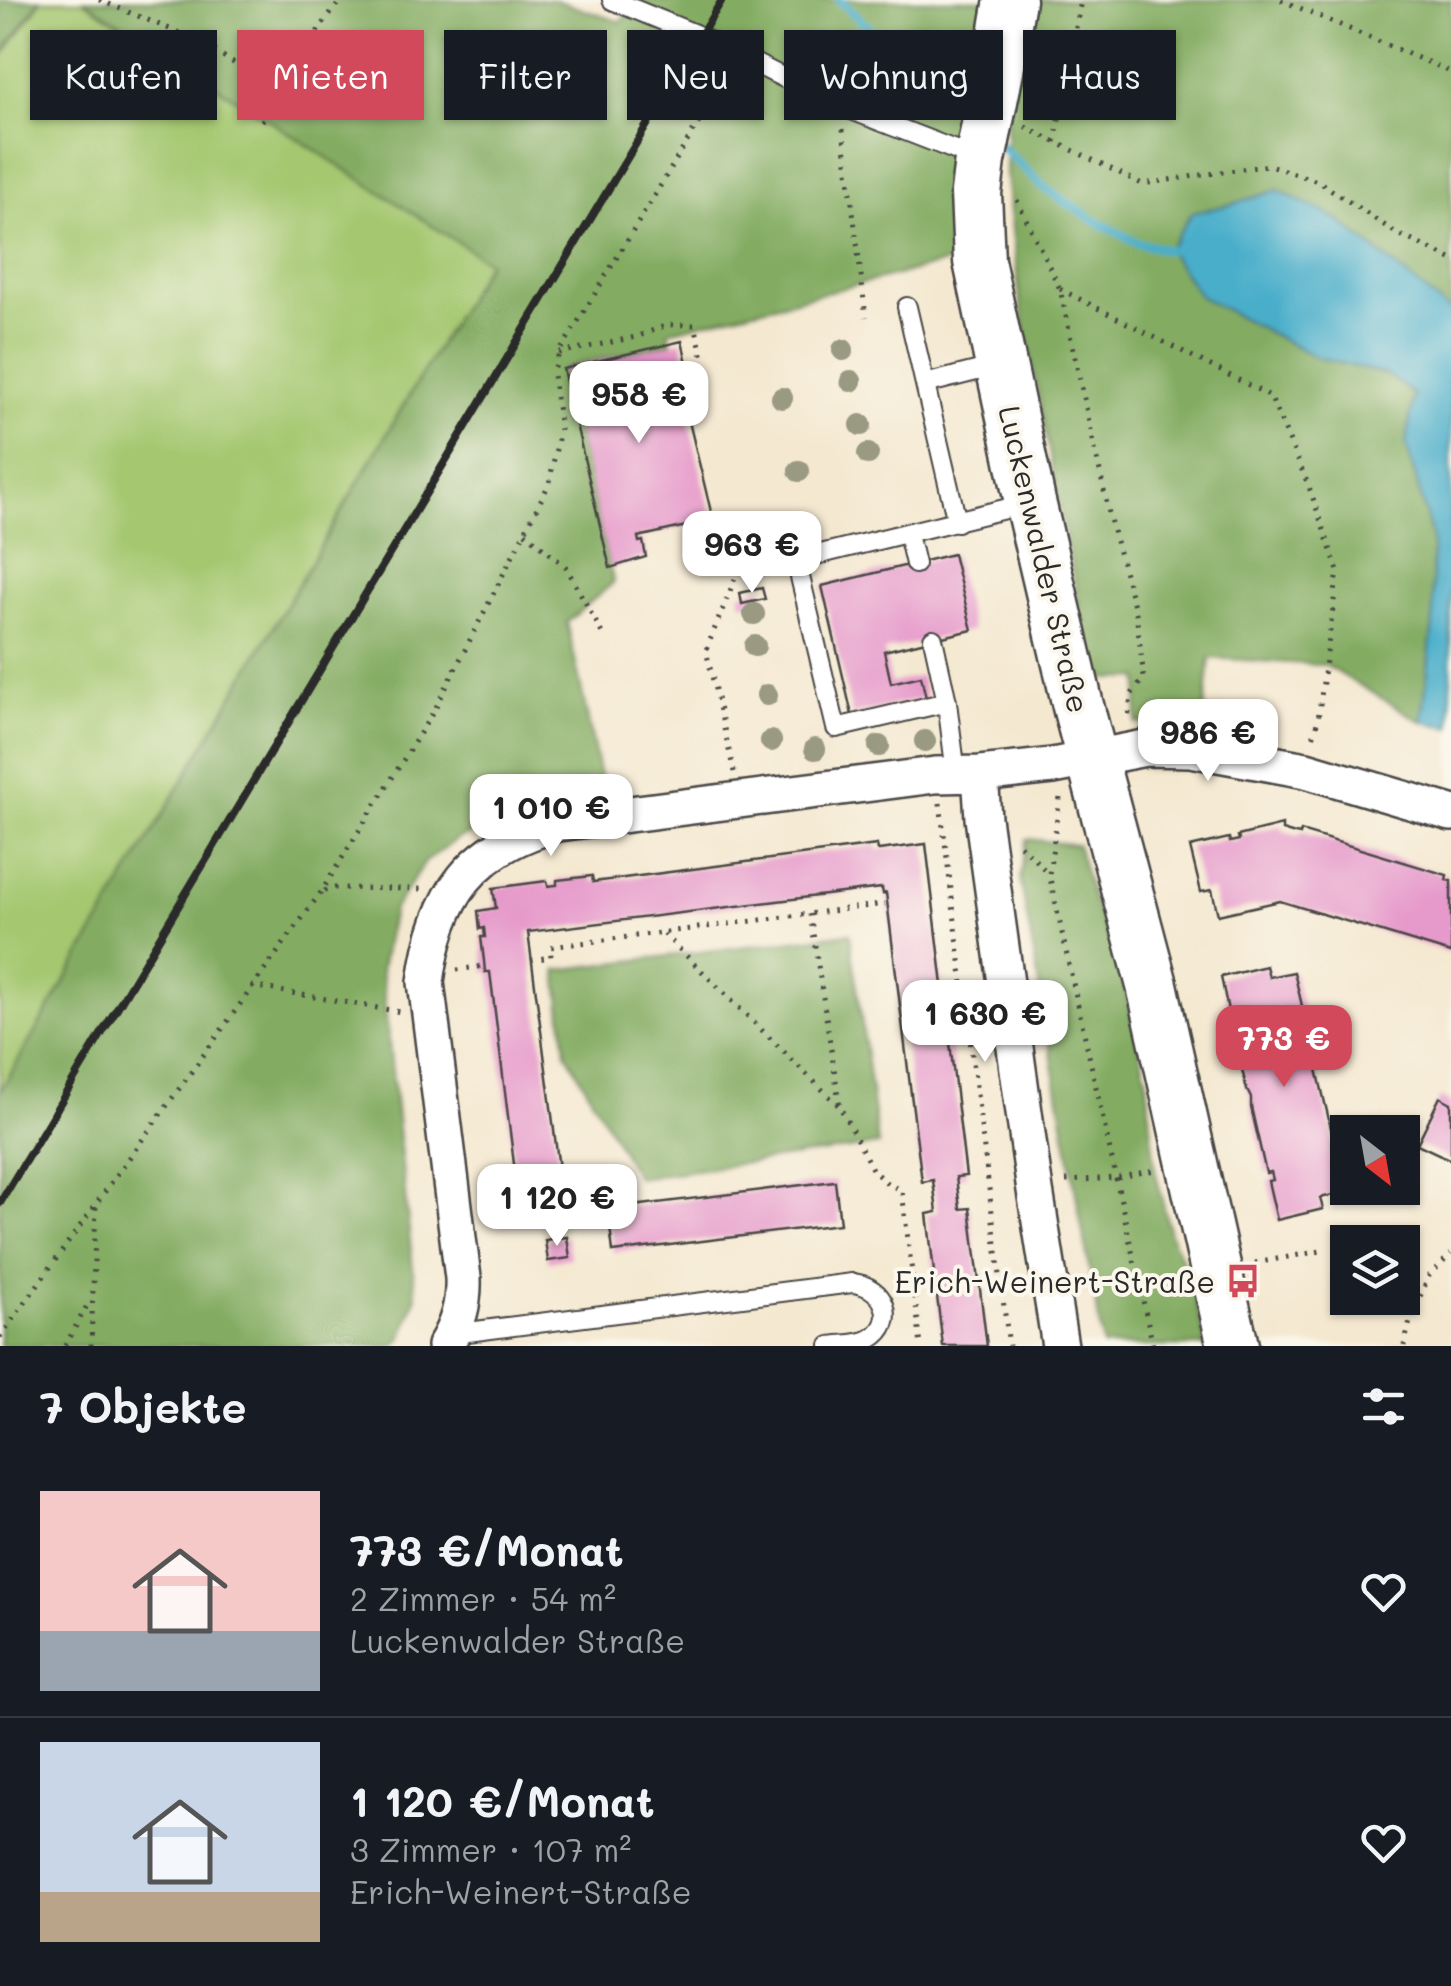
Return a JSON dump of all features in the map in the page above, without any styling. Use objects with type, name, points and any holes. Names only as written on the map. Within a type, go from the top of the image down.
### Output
[{"type":"main road","name":"Luckenwalder Straße","points":[[1010,0],[976,193],[979,261],[1030,502],[1107,742],[1152,986],[1233,1346]]},
{"type":"street","points":[[448,1340],[462,1307],[464,1278],[426,982],[442,911],[467,872],[501,845],[559,823],[934,775],[958,780],[1053,766],[1107,742],[1220,752],[1306,770],[1451,813]]},
{"type":"street","points":[[958,780],[986,837],[1060,1346]]},
{"type":"lane","points":[[612,0],[685,30]]},
{"type":"lane","points":[[898,120],[984,141]]},
{"type":"lane","points":[[907,307],[957,522]]},
{"type":"lane","points":[[925,384],[1000,364]]},
{"type":"lane","points":[[947,702],[836,728],[796,560],[1030,502]]},
{"type":"lane","points":[[908,534],[914,564]]},
{"type":"lane","points":[[932,639],[947,702],[958,780]]},
{"type":"lane","points":[[448,1340],[852,1283],[874,1289],[885,1309],[879,1331],[870,1339],[830,1346]]},
{"type":"path","points":[[99,0],[199,42],[237,65]]},
{"type":"path","points":[[318,30],[340,0]]},
{"type":"path","points":[[1076,30],[1081,0]]},
{"type":"path","points":[[1280,0],[1451,72]]},
{"type":"path","points":[[0,1336],[321,892],[436,709],[550,484],[560,429],[553,375],[559,353],[700,120]]},
{"type":"path","points":[[843,120],[866,318]]},
{"type":"path","points":[[1024,120],[1018,124],[1142,184],[1269,165],[1318,181],[1396,232],[1451,259]]},
{"type":"path","points":[[1055,142],[1060,120]]},
{"type":"path","points":[[1014,194],[1060,289],[1112,527],[1136,614],[1144,678],[1132,695],[1128,719],[1107,742]]},
{"type":"path","points":[[1060,289],[1270,396],[1308,484],[1338,570],[1318,719]]},
{"type":"path","points":[[559,353],[668,326],[695,325],[703,358]]},
{"type":"path","points":[[738,800],[706,650],[743,559],[738,544],[768,510]]},
{"type":"path","points":[[525,532],[566,568],[602,635]]},
{"type":"path","points":[[958,780],[989,1189],[1009,1346]]},
{"type":"path","points":[[1060,797],[1049,874],[1153,1346]]},
{"type":"path","points":[[321,892],[335,888],[454,890]]},
{"type":"path","points":[[531,960],[551,957],[550,947],[885,904]]},
{"type":"path","points":[[810,914],[840,1107]]},
{"type":"path","points":[[663,932],[840,1107],[874,1171],[902,1191],[921,1346]]},
{"type":"path","points":[[251,986],[430,1017]]},
{"type":"path","points":[[989,1189],[1116,1178],[1192,1162]]},
{"type":"path","points":[[91,1346],[96,1202]]},
{"type":"path","points":[[1248,1264],[1321,1251]]},
{"type":"path","points":[[1404,1346],[1411,1317],[1429,1276],[1451,1254]]},
{"type":"path","points":[[65,1346],[92,1296]]},
{"type":"green space","points":[[0,0],[40,0],[0,57]]},
{"type":"green space","points":[[42,0],[82,0],[129,30],[30,30],[30,120],[217,120],[217,87],[237,100],[237,120],[269,120],[488,261],[0,1092],[0,59]]},
{"type":"green space","points":[[84,0],[555,0],[621,22],[634,0],[1000,0],[996,30],[784,30],[784,120],[982,120],[962,259],[669,331],[671,343],[563,369],[613,580],[567,622],[603,790],[594,803],[519,814],[459,838],[426,861],[393,910],[381,968],[416,1297],[402,1338],[394,1346],[0,1346],[0,1092],[488,262],[269,120],[424,120],[424,30],[237,30],[237,99],[217,86],[217,30],[130,30]]},
{"type":"green space","points":[[1021,0],[1451,0],[1451,312],[1336,218],[1233,204],[1192,213],[1168,250],[1200,296],[1316,357],[1387,375],[1414,394],[1406,443],[1432,537],[1433,622],[1422,722],[1325,665],[1210,658],[1203,727],[1136,723],[1140,678],[1093,679],[1020,301],[1006,175],[1007,79]]},
{"type":"green space","points":[[1027,839],[1077,845],[1094,904],[1119,965],[1147,1081],[1155,1169],[1170,1234],[1189,1275],[1206,1346],[1103,1346],[1020,878]]},
{"type":"green space","points":[[850,933],[878,1145],[637,1178],[566,1052],[557,970]]},
{"type":"water","points":[[1278,190],[1336,218],[1451,312],[1451,727],[1422,722],[1433,622],[1432,537],[1406,443],[1414,394],[1387,375],[1316,357],[1200,296],[1168,250],[1192,213]]},
{"type":"building","points":[[682,341],[697,407],[686,409],[713,520],[638,537],[639,542],[643,541],[646,557],[610,568],[563,369]]},
{"type":"building","points":[[953,554],[972,630],[884,651],[891,683],[921,676],[926,698],[852,715],[822,586]]},
{"type":"building","points":[[762,588],[765,599],[742,604],[740,593]]},
{"type":"building","points":[[1282,825],[1282,830],[1295,834],[1300,835],[1301,831],[1447,875],[1446,880],[1451,881],[1451,953],[1280,901],[1218,915],[1212,890],[1201,892],[1190,847],[1229,838],[1230,842],[1239,840],[1238,836]]},
{"type":"building","points":[[926,844],[966,1176],[956,1177],[960,1209],[970,1208],[987,1346],[943,1346],[927,1214],[937,1212],[933,1180],[922,1182],[886,893],[882,888],[528,932],[565,1214],[521,1220],[490,972],[485,972],[481,937],[485,937],[484,928],[480,929],[478,911],[496,908],[493,888],[547,881],[548,886],[557,885],[557,880],[592,876],[593,882],[877,845],[878,850]]},
{"type":"building","points":[[1266,966],[1269,977],[1294,972],[1330,1124],[1330,1196],[1320,1198],[1323,1209],[1277,1220],[1268,1181],[1273,1180],[1271,1172],[1266,1173],[1231,1024],[1236,1023],[1235,1018],[1234,1014],[1229,1015],[1221,977]]},
{"type":"building","points":[[1440,1097],[1451,1103],[1451,1160],[1420,1145]]},
{"type":"building","points":[[835,1181],[840,1224],[613,1252],[608,1209]]},
{"type":"building","points":[[567,1237],[570,1258],[548,1261],[545,1240]]},
{"type":"waterway","points":[[839,0],[972,122]]},
{"type":"waterway","points":[[999,145],[1046,189],[1094,220],[1138,243],[1168,250]]},
{"type":"railway","points":[[0,1203],[722,0]]},
{"type":"place","name":"Erich-Weinert-Straße","points":[[1243,1281]]}]
